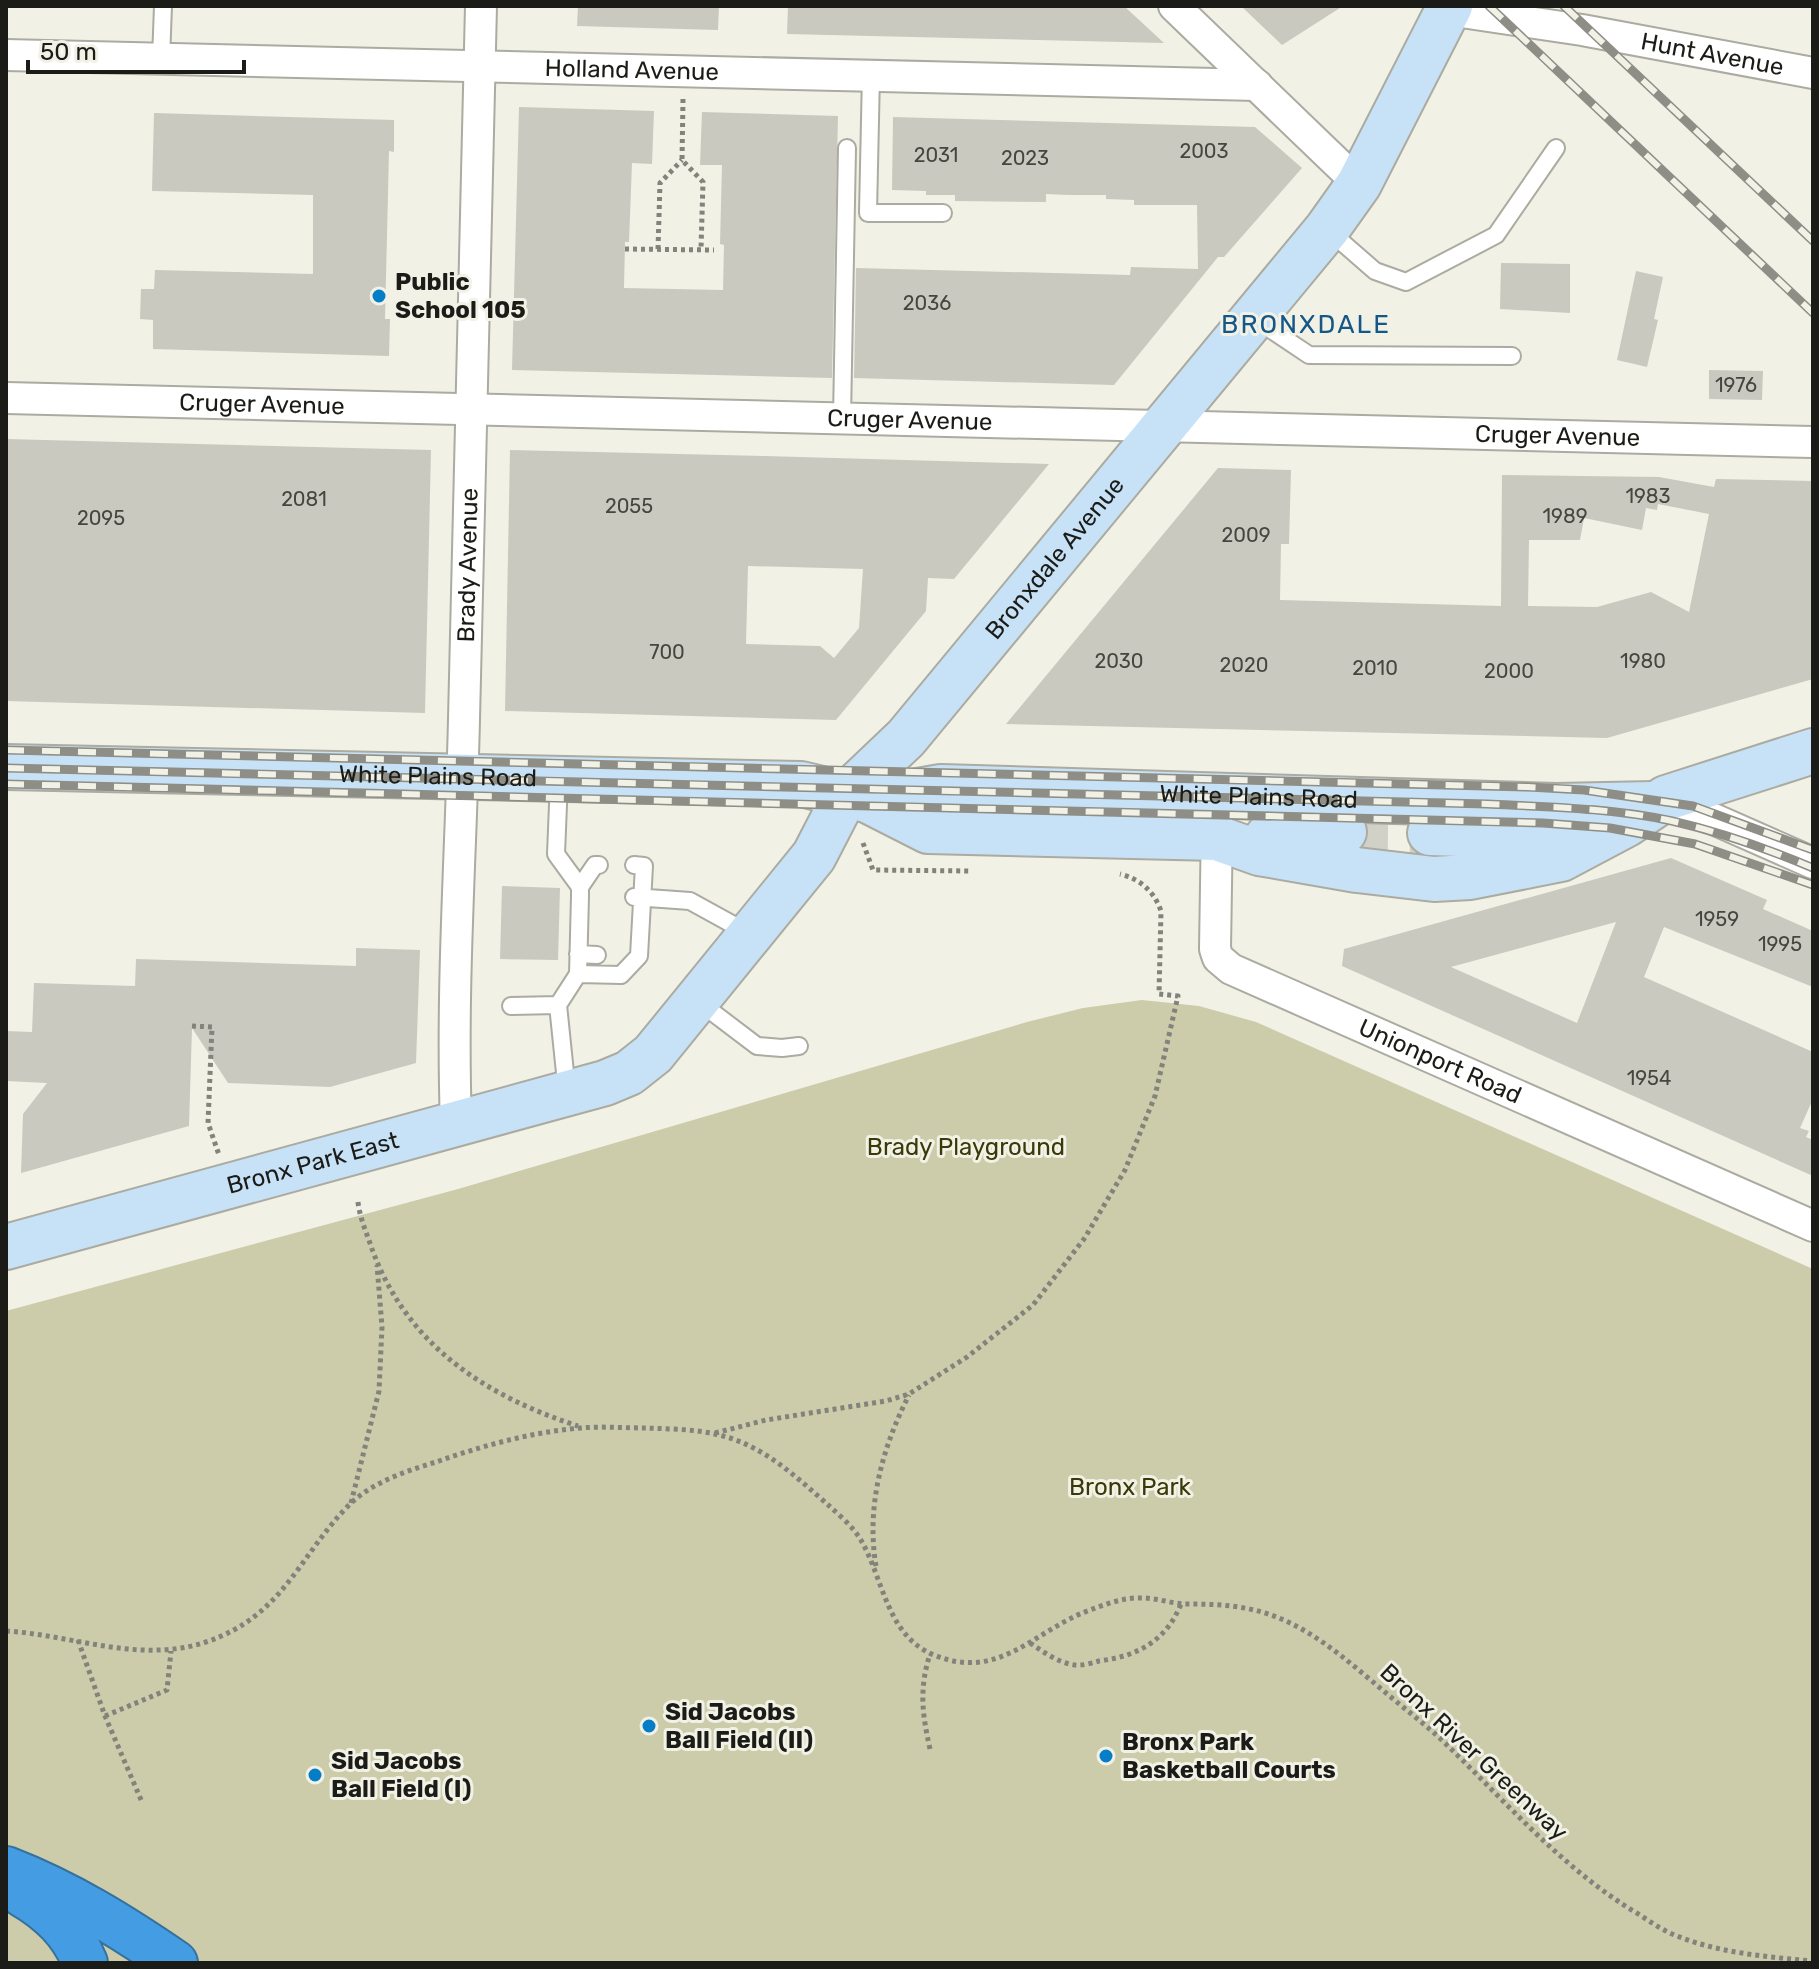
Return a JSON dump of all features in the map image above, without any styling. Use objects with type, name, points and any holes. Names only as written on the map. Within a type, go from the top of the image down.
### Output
[{"type":"highway","points":[[6,1869],[51,1887],[103,1915],[175,1963]]},
{"type":"highway","points":[[6,1885],[47,1910],[62,1924],[85,1963]]},
{"type":"main road","name":"Bronxdale Avenue","points":[[618,1078],[653,1054],[698,1001],[814,856],[856,798],[1327,229],[1359,184],[1449,8]]},
{"type":"main road","name":"White Plains Road","points":[[1430,833],[1525,836],[1649,809],[1813,751]]},
{"type":"main road","name":"White Plains Road","points":[[6,767],[801,784],[856,798],[941,787],[1222,825],[1344,832]]},
{"type":"main road","name":"White Plains Road","points":[[1222,825],[1556,806],[1649,809]]},
{"type":"main road","name":"White Plains Road","points":[[1222,825],[1259,853],[1357,870],[1434,879],[1470,877],[1561,859],[1649,809]]},
{"type":"main road","name":"Bronx Park East","points":[[6,1247],[618,1078]]},
{"type":"street","name":"Brady Avenue","points":[[456,1123],[454,1051],[481,6]]},
{"type":"street","points":[[1174,6],[1359,184]]},
{"type":"street","name":"Hunt Avenue","points":[[1594,6],[1610,35]]},
{"type":"street","name":"Hunt Avenue","points":[[1449,8],[1813,73]]},
{"type":"street","points":[[1768,65],[1813,52]]},
{"type":"street","name":"Holland Avenue","points":[[6,55],[1257,85]]},
{"type":"street","name":"Cruger Avenue","points":[[6,398],[1813,442]]},
{"type":"street","points":[[1649,809],[1813,863]]},
{"type":"street","name":"Unionport Road","points":[[1222,825],[1215,949],[1218,958],[1231,969],[1813,1226]]},
{"type":"lane","points":[[161,59],[163,6]]},
{"type":"lane","points":[[871,74],[868,213],[943,213]]},
{"type":"lane","points":[[842,418],[847,148]]},
{"type":"lane","points":[[1327,229],[1375,271],[1406,282],[1496,235],[1556,148]]},
{"type":"lane","points":[[1254,318],[1309,355],[1512,356]]},
{"type":"lane","points":[[559,780],[556,854],[580,891],[598,896]]},
{"type":"lane","points":[[567,1094],[558,1005],[578,974],[580,891],[595,865],[599,865]]},
{"type":"lane","points":[[578,974],[621,975],[635,956],[638,898],[644,866],[634,865]]},
{"type":"lane","points":[[638,898],[690,901],[750,934]]},
{"type":"lane","points":[[579,927],[598,927]]},
{"type":"lane","points":[[578,954],[597,955]]},
{"type":"lane","points":[[698,1001],[757,1046],[799,1046]]},
{"type":"lane","points":[[511,1006],[558,1005]]},
{"type":"path","points":[[658,249],[660,183],[682,160],[683,70]]},
{"type":"path","points":[[682,160],[703,182],[701,249]]},
{"type":"path","points":[[625,249],[714,250]]},
{"type":"path","points":[[714,1433],[766,1420],[886,1401],[909,1394],[967,1357],[1033,1305],[1084,1239],[1125,1170],[1155,1096],[1178,996],[1159,994],[1161,911],[1157,899],[1147,887]]},
{"type":"path","points":[[192,1026],[212,1027],[208,1123],[229,1186]]},
{"type":"path","points":[[358,1202],[359,1214],[376,1260],[398,1304],[430,1340],[465,1374],[542,1414],[583,1428]]},
{"type":"path","points":[[351,1503],[379,1391],[382,1327],[376,1260]]},
{"type":"path","points":[[877,1575],[871,1527],[877,1486],[893,1426],[909,1394]]},
{"type":"path","name":"Bronx River Greenway","points":[[6,1631],[139,1651],[171,1651],[207,1642],[249,1621],[272,1602],[351,1503],[383,1482],[458,1454],[530,1436],[583,1428],[714,1433],[742,1441],[781,1463],[860,1537],[892,1615],[911,1641],[930,1654],[967,1664],[983,1664],[1030,1643],[1061,1623],[1118,1601],[1138,1597],[1181,1604],[1216,1604],[1268,1614],[1284,1620],[1331,1649],[1446,1744],[1533,1833],[1585,1878],[1671,1934],[1722,1950],[1813,1961]]},
{"type":"path","points":[[1030,1643],[1054,1658],[1076,1665],[1122,1658],[1143,1649],[1161,1635],[1174,1621],[1181,1604]]},
{"type":"path","points":[[78,1640],[105,1716],[142,1802]]},
{"type":"path","points":[[105,1716],[167,1690],[171,1651]]},
{"type":"path","points":[[930,1654],[923,1679],[922,1704],[930,1749]]},
{"type":"green space","name":"Bronx Park","points":[[1142,1000],[1199,1006],[1256,1022],[1813,1269],[1813,1963],[6,1963],[6,1311],[458,1189],[1027,1022],[1083,1008]]},
{"type":"building","points":[[578,6],[719,6],[718,30],[577,26]]},
{"type":"building","points":[[788,6],[1124,6],[1164,43],[787,34]]},
{"type":"building","points":[[1241,6],[1343,6],[1282,45]]},
{"type":"building","points":[[519,107],[654,111],[652,164],[632,163],[624,288],[723,290],[724,245],[720,244],[722,165],[700,165],[702,112],[838,116],[832,378],[512,370]]},
{"type":"building","points":[[154,113],[394,120],[394,152],[389,151],[385,319],[390,319],[389,356],[153,349],[153,320],[140,319],[141,289],[154,289],[155,270],[313,274],[313,195],[152,191]]},
{"type":"building","points":[[893,117],[1255,127],[1302,168],[1224,257],[1218,257],[1114,385],[854,378],[856,268],[1130,275],[1131,267],[1198,269],[1197,205],[1134,205],[1134,200],[1106,199],[1106,195],[1046,194],[1046,202],[955,201],[955,195],[892,190]]},
{"type":"building","points":[[1501,263],[1570,264],[1570,313],[1500,309]]},
{"type":"building","points":[[1636,271],[1663,277],[1654,319],[1658,320],[1647,367],[1617,360]]},
{"type":"building","points":[[1709,370],[1763,371],[1762,400],[1709,399]]},
{"type":"building","points":[[6,439],[431,450],[425,713],[6,701]]},
{"type":"building","points":[[510,450],[1049,464],[954,579],[928,578],[926,611],[836,720],[505,711]],"holes":[[[748,566],[863,569],[859,628],[834,658],[820,646],[746,644]]]},
{"type":"building","points":[[1218,468],[1291,470],[1289,544],[1281,544],[1280,600],[1501,606],[1502,475],[1659,477],[1714,487],[1716,479],[1813,481],[1813,679],[1607,738],[1006,724]],"holes":[[[1658,504],[1709,514],[1689,612],[1651,592],[1597,607],[1528,606],[1529,540],[1580,540],[1584,518],[1642,530],[1646,508],[1657,510]]]},
{"type":"building","points":[[1671,858],[1767,900],[1763,909],[1813,931],[1813,987],[1664,927],[1644,977],[1813,1052],[1813,1099],[1800,1128],[1809,1131],[1806,1137],[1813,1140],[1813,1176],[1342,966],[1344,949]],"holes":[[[1616,922],[1577,1023],[1451,967]]]},
{"type":"building","points":[[502,886],[560,888],[558,960],[500,959]]},
{"type":"building","points":[[356,948],[420,950],[416,1063],[330,1087],[228,1083],[192,1028],[189,1126],[21,1173],[23,1114],[47,1083],[6,1081],[6,1031],[32,1032],[34,983],[135,986],[136,959],[356,966]]},
{"type":"tunnel","points":[[1344,832],[1430,833]]},
{"type":"railway","points":[[1489,6],[1813,313]]},
{"type":"railway","points":[[1564,6],[1813,241]]},
{"type":"railway","points":[[6,750],[1584,790],[1693,806],[1813,850]]},
{"type":"railway","points":[[6,768],[1557,807],[1672,821],[1708,830],[1813,868]]},
{"type":"railway","points":[[6,784],[1543,823],[1610,828],[1695,844],[1813,885]]},
{"type":"place","name":"Public School 105","points":[[379,296]]},
{"type":"place","name":"Sid Jacobs Ball Field (II)","points":[[649,1726]]},
{"type":"place","name":"Bronx Park Basketball Courts","points":[[1106,1756]]},
{"type":"place","name":"Sid Jacobs Ball Field (I)","points":[[315,1775]]},
{"type":"district","name":"BRONXDALE","points":[[1306,324]]},
{"type":"park label","name":"Brady Playground","points":[[966,1147]]}]
